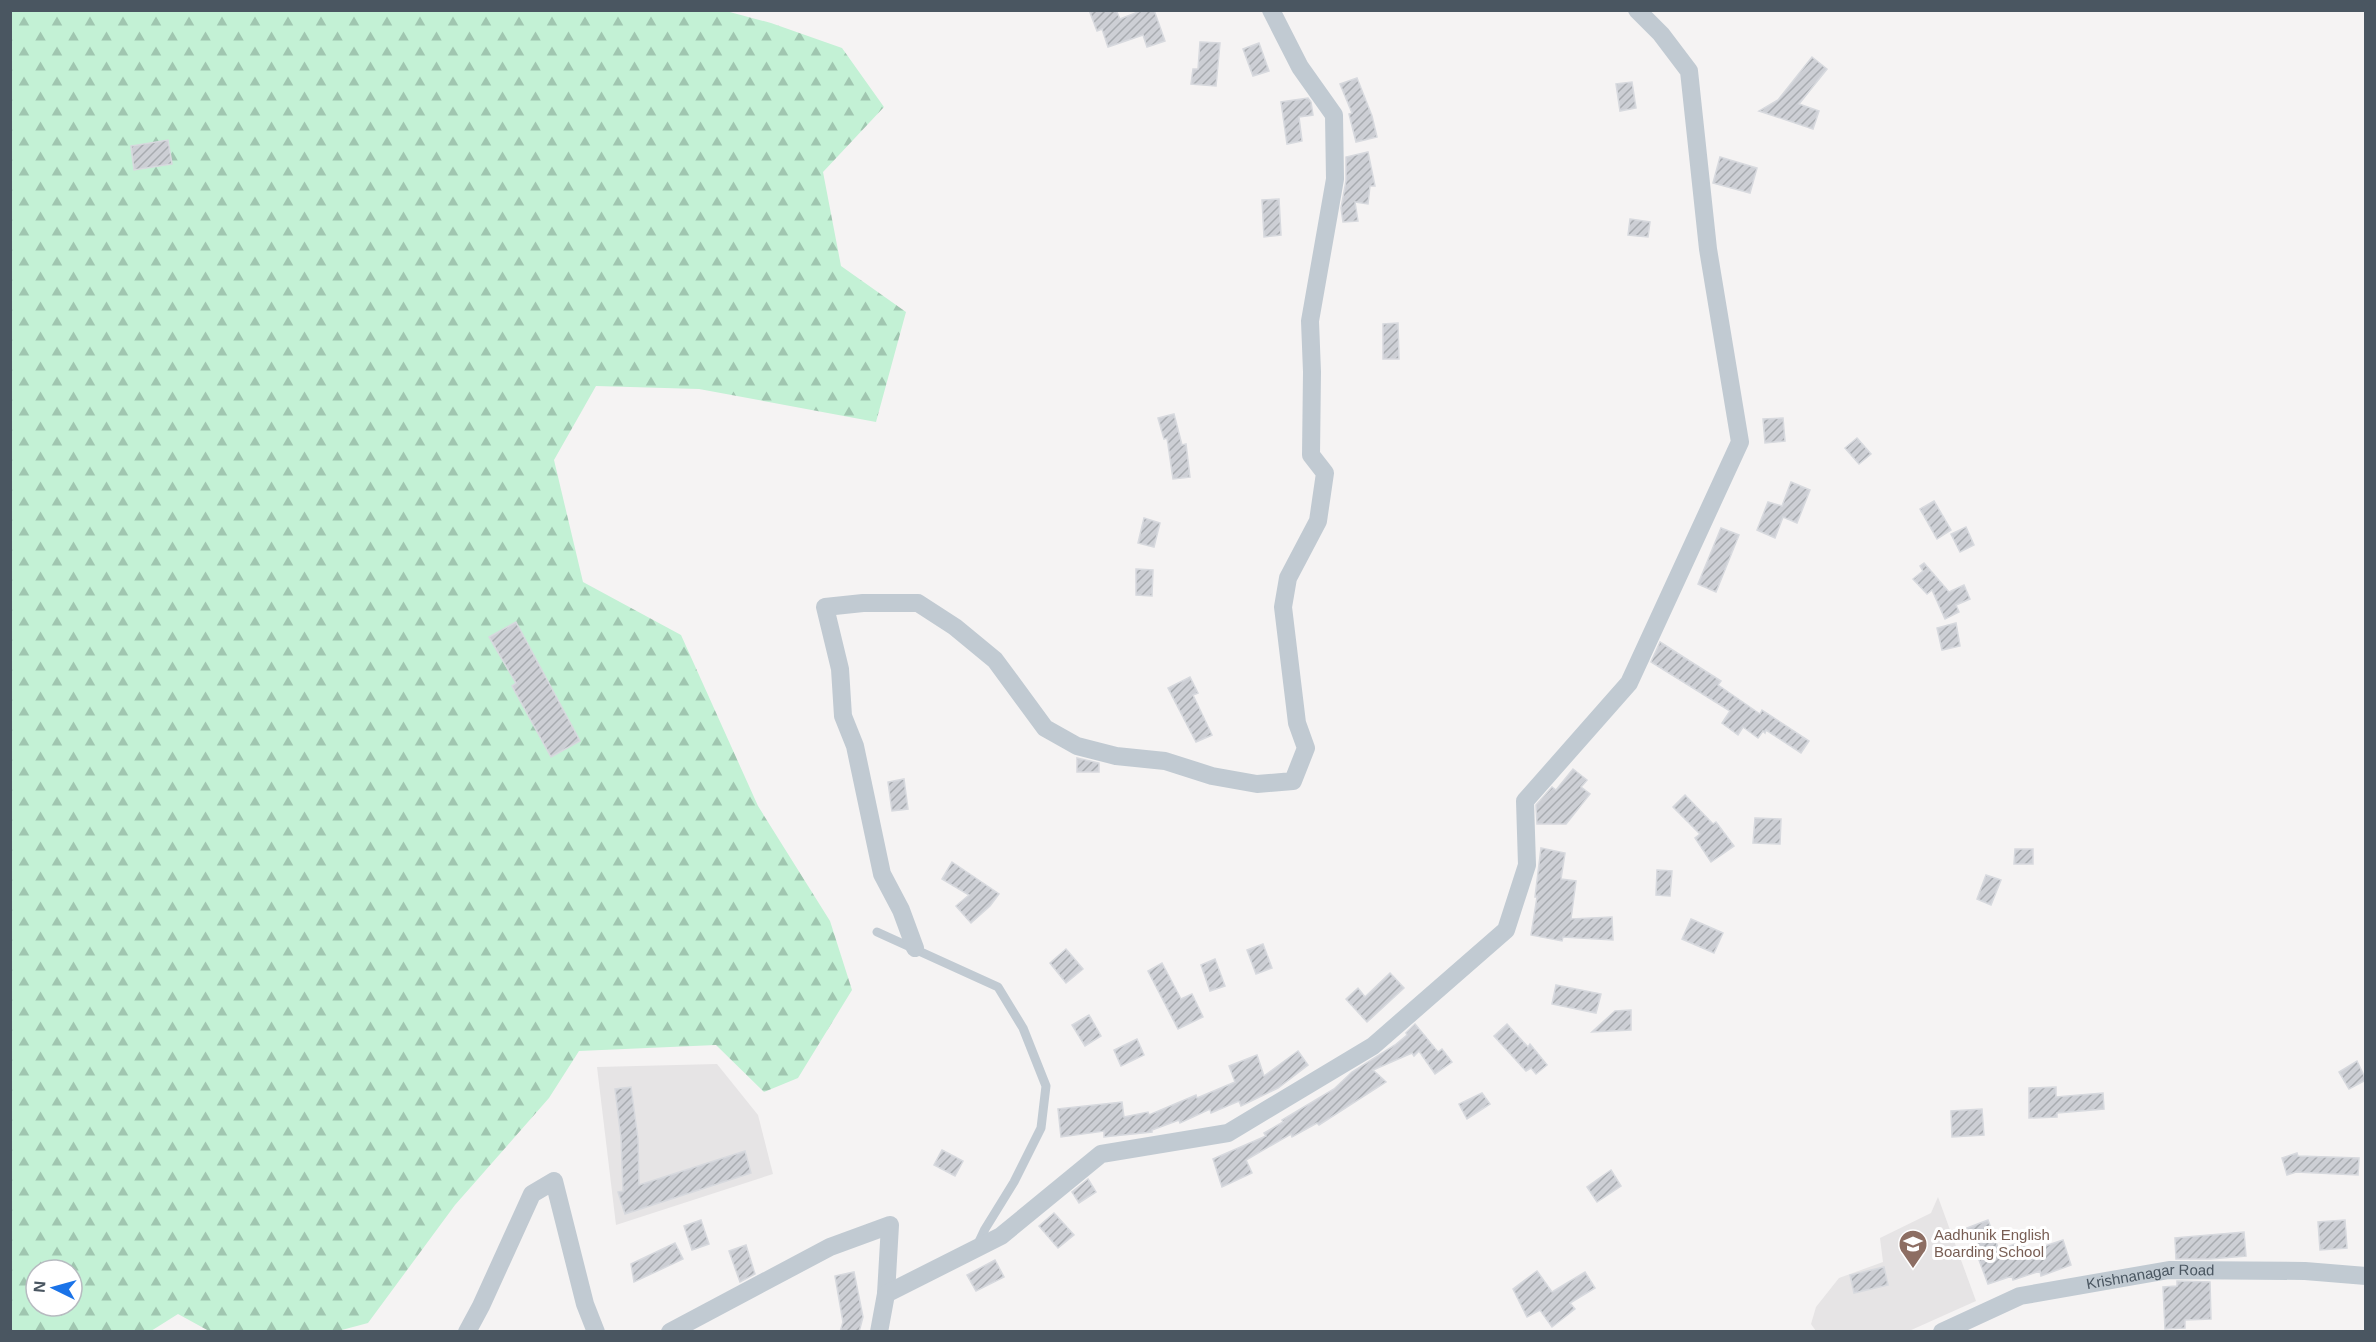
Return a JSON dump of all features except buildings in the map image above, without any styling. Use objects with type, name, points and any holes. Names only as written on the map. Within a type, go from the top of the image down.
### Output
[{"type":"street","points":[[915,948],[902,910],[882,874],[855,746],[843,716],[840,669],[825,607],[862,603],[918,603],[955,627],[995,660],[1045,729],[1077,746],[1116,756],[1165,761],[1212,776],[1257,784],[1293,781],[1306,748],[1297,723],[1283,607],[1288,578],[1318,521],[1323,494],[1324,473],[1311,455],[1310,321],[1335,179],[1334,115],[1300,67],[1271,10]]},
{"type":"street","points":[[886,1294],[1001,1236],[1101,1154],[1228,1133],[1372,1046],[1506,930],[1527,865],[1526,801],[1629,684],[1740,442],[1708,249],[1689,71],[1661,34],[1637,10]]},
{"type":"street","points":[[466,1332],[481,1306],[532,1194],[554,1181],[585,1304],[596,1332]]},
{"type":"street","points":[[670,1332],[830,1247],[890,1225],[886,1294],[879,1332]]},
{"type":"street","name":"Krishnanagar Road","points":[[1942,1332],[2019,1296],[2169,1270],[2305,1270],[2366,1276]]},
{"type":"lane","points":[[877,932],[998,987],[1023,1028],[1046,1086],[1041,1128],[1014,1182],[975,1249]]},
{"type":"shaded area","points":[[717,1064],[758,1115],[773,1174],[616,1225],[597,1067]]},
{"type":"shaded area","name":"Aadhunik English Boarding School","points":[[1938,1197],[1976,1301],[1909,1331],[1816,1331],[1811,1324],[1816,1307],[1839,1278],[1883,1262],[1880,1238],[1931,1213]]},
{"type":"green space","points":[[10,11],[726,11],[771,23],[842,48],[884,107],[823,172],[841,266],[906,312],[876,422],[699,389],[596,386],[554,460],[583,582],[681,635],[758,806],[830,921],[852,990],[798,1078],[764,1092],[716,1045],[579,1051],[549,1098],[455,1205],[368,1323],[338,1331],[209,1331],[178,1314],[151,1331],[11,1331]]},
{"type":"place","name":"Aadhunik English Boarding School","points":[[1913,1270]]}]
